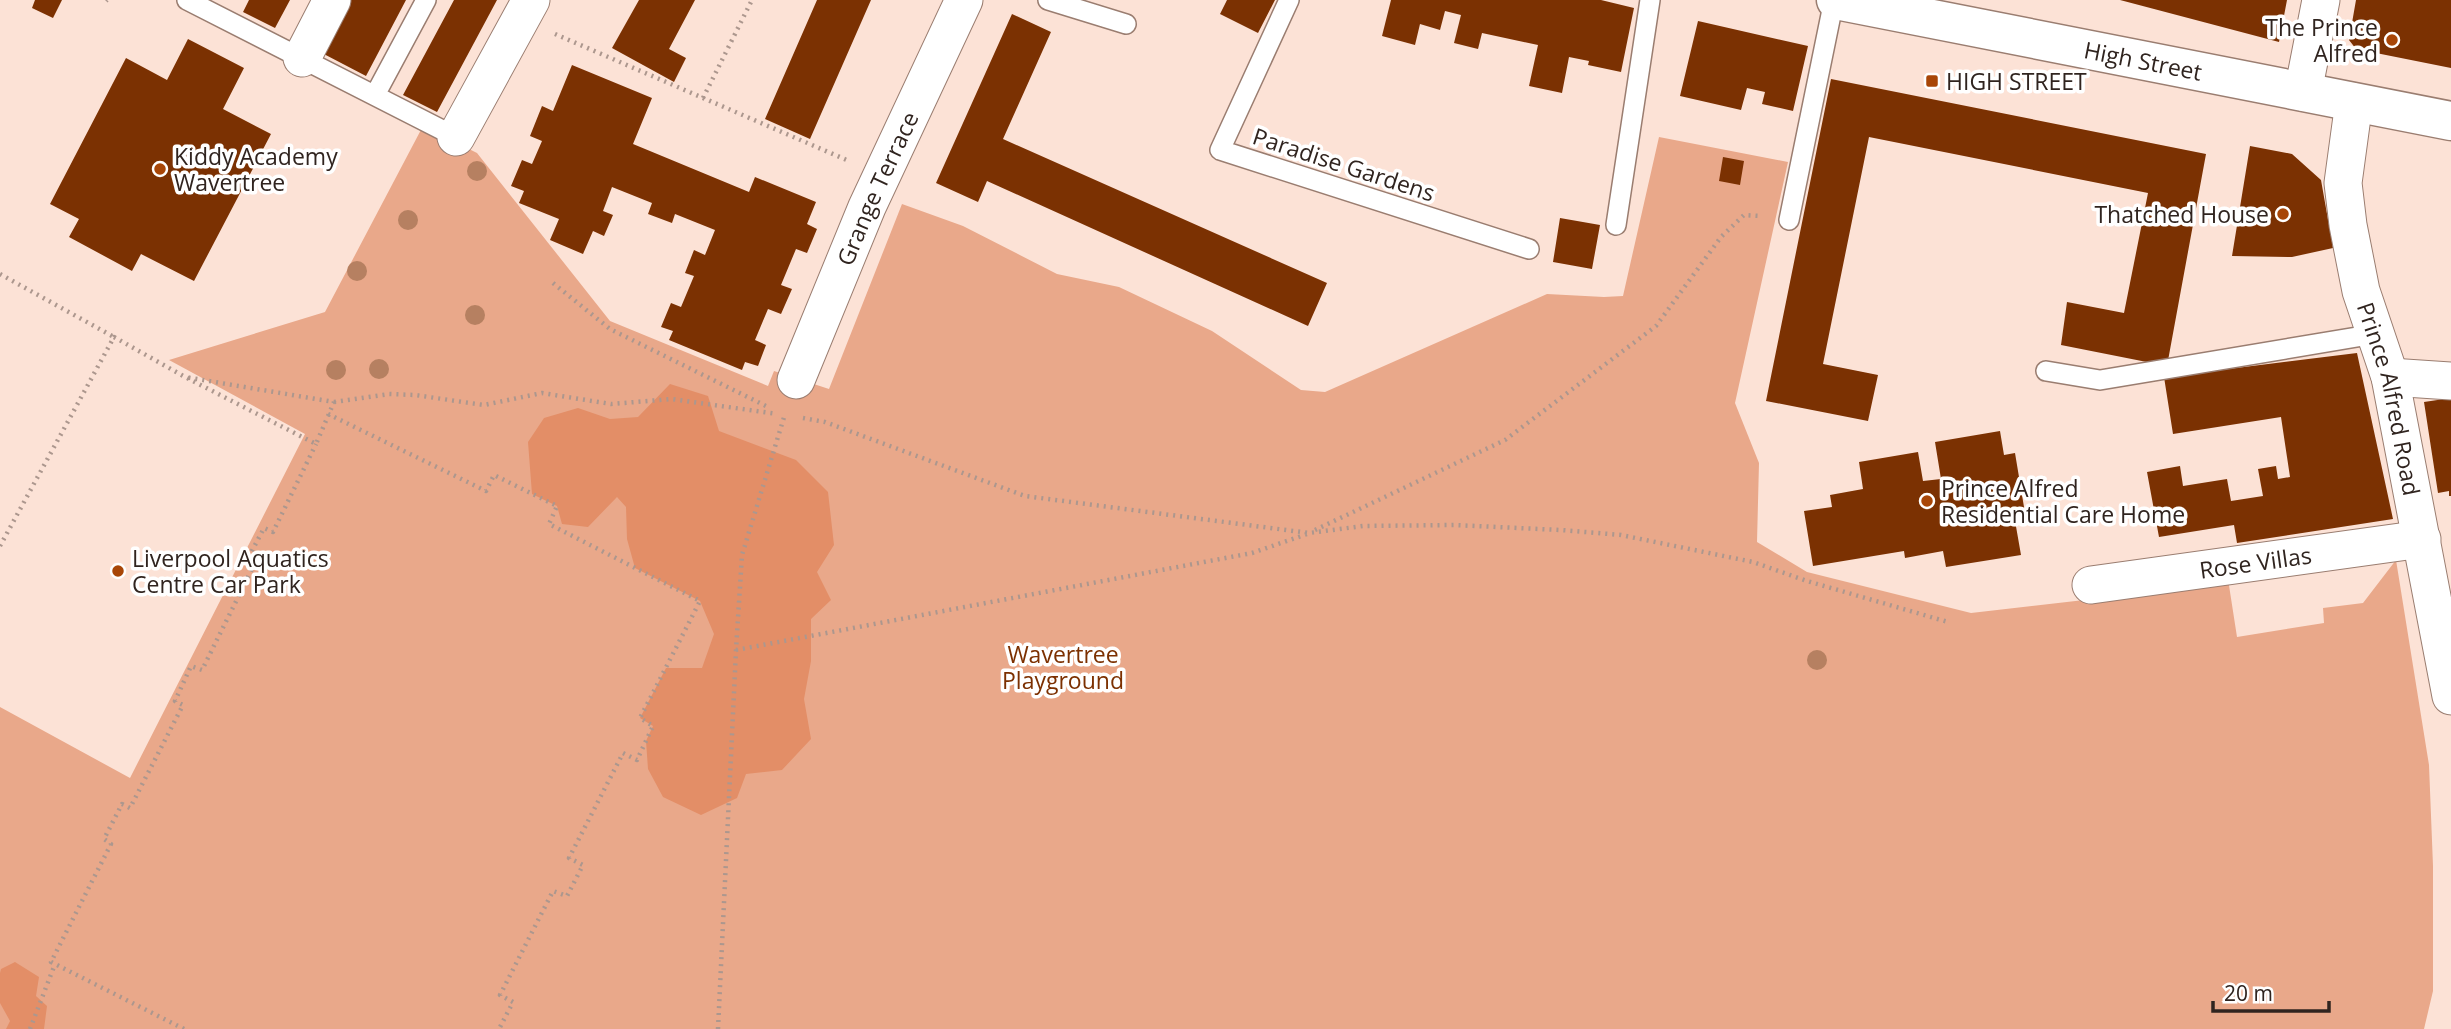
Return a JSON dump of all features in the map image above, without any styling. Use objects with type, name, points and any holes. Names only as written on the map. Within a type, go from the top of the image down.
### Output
[{"type":"main road","name":"High Street","points":[[1835,0],[2451,121]]},
{"type":"street","points":[[302,58],[332,0]]},
{"type":"street","name":"Grange Terrace","points":[[796,380],[882,175],[964,0]]},
{"type":"street","points":[[2303,92],[2321,0]]},
{"type":"street","points":[[457,137],[526,10]]},
{"type":"street","name":"Prince Alfred Road","points":[[2354,102],[2343,183],[2348,225],[2361,291],[2390,377],[2451,696]]},
{"type":"street","points":[[2390,377],[2451,381]]},
{"type":"street","name":"Rose Villas","points":[[2091,585],[2422,539]]},
{"type":"lane","points":[[187,0],[220,7],[302,58],[457,137]]},
{"type":"lane","points":[[375,95],[426,0]]},
{"type":"lane","points":[[1048,0],[1126,24]]},
{"type":"lane","name":"Paradise Gardens","points":[[1289,0],[1220,150],[1529,249]]},
{"type":"lane","points":[[1616,225],[1650,0]]},
{"type":"lane","points":[[1789,220],[1835,0]]},
{"type":"lane","points":[[2046,372],[2100,380],[2375,334]]},
{"type":"path","points":[[703,98],[752,0]]},
{"type":"path","points":[[526,10],[703,98],[882,175]]},
{"type":"path","points":[[736,650],[1252,553],[1310,533],[1505,440],[1656,326],[1721,237],[1744,215],[1789,220]]},
{"type":"path","points":[[0,274],[185,377],[316,443]]},
{"type":"path","points":[[553,283],[610,329],[785,415]]},
{"type":"path","points":[[0,546],[114,337]]},
{"type":"path","points":[[185,377],[334,402],[389,394],[484,405],[542,393],[611,404],[672,399],[825,422],[1025,496],[1310,533],[1363,526],[1454,525],[1621,535],[1753,562],[1807,581],[1948,622]]},
{"type":"path","points":[[719,1029],[736,650],[743,555],[796,380]]},
{"type":"path","points":[[184,1029],[51,962],[111,844],[104,839],[122,804],[130,808],[184,705],[176,701],[191,666],[202,670],[253,567],[245,564],[264,528],[273,532],[334,402]]},
{"type":"path","points":[[328,414],[486,491],[494,475],[557,506],[549,524],[700,601],[640,719],[653,726],[637,760],[623,753],[569,858],[583,865],[567,897],[553,891],[500,995],[513,1002],[499,1029]]},
{"type":"path","points":[[30,1029],[55,964]]},
{"type":"green space","name":"Wavertree Playground","points":[[423,126],[477,153],[610,321],[768,386],[774,371],[829,389],[902,204],[963,226],[1057,274],[1119,287],[1212,331],[1301,390],[1325,392],[1547,294],[1623,296],[1659,137],[1788,162],[1735,403],[1759,463],[1757,542],[1807,572],[1971,613],[2119,596],[2228,579],[2237,637],[2324,623],[2323,608],[2363,603],[2396,560],[2429,765],[2433,866],[2433,991],[2424,1029],[0,1029],[0,707],[130,778],[305,434],[169,360],[325,312]]},
{"type":"shaded area","points":[[670,384],[708,396],[719,431],[796,460],[828,492],[834,545],[817,572],[831,600],[811,619],[811,661],[804,699],[811,739],[782,770],[746,774],[737,798],[701,815],[663,797],[648,769],[646,741],[653,726],[640,718],[666,668],[702,668],[714,634],[700,601],[635,568],[627,539],[626,507],[617,497],[588,527],[562,524],[557,506],[532,494],[528,442],[544,418],[578,408],[610,419],[638,417]]},
{"type":"shaded area","points":[[15,962],[39,977],[36,996],[47,1006],[44,1029],[6,1029],[10,1021],[0,1003],[0,973],[1,969]]},
{"type":"building","points":[[35,0],[62,0],[53,18],[32,8]]},
{"type":"building","points":[[249,0],[290,0],[275,28],[243,12]]},
{"type":"building","points":[[348,0],[406,0],[366,76],[320,52]]},
{"type":"building","points":[[454,0],[497,0],[437,112],[403,95]]},
{"type":"building","points":[[639,0],[695,0],[669,49],[686,58],[674,82],[612,48]]},
{"type":"building","points":[[817,0],[871,0],[810,139],[765,119]]},
{"type":"building","points":[[1227,0],[1275,0],[1258,33],[1220,14]]},
{"type":"building","points":[[1391,0],[1601,0],[1634,8],[1621,72],[1588,65],[1589,61],[1569,57],[1562,93],[1529,86],[1538,45],[1482,33],[1478,49],[1454,43],[1461,15],[1445,11],[1440,30],[1420,24],[1415,45],[1382,36]]},
{"type":"building","points":[[2120,0],[2287,0],[2279,42]]},
{"type":"building","points":[[2356,0],[2451,0],[2451,68],[2356,49],[2349,40]]},
{"type":"building","points":[[1012,14],[1051,32],[1003,139],[1327,283],[1308,326],[987,181],[978,202],[936,183]]},
{"type":"building","points":[[1698,21],[1808,46],[1793,111],[1762,104],[1765,92],[1747,88],[1741,110],[1680,96]]},
{"type":"building","name":"Kiddy Academy Wavertree","points":[[188,39],[244,68],[223,109],[271,134],[194,281],[141,254],[132,271],[69,237],[79,219],[50,204],[126,58],[167,80]]},
{"type":"building","points":[[572,65],[652,98],[633,144],[749,192],[755,177],[816,202],[807,224],[817,229],[807,253],[796,249],[781,285],[792,289],[781,314],[768,309],[755,340],[766,345],[758,366],[745,362],[742,370],[669,340],[673,331],[661,327],[671,303],[681,307],[694,276],[685,273],[694,250],[705,255],[715,230],[675,214],[672,223],[648,214],[652,203],[612,187],[603,211],[613,215],[604,236],[593,231],[583,254],[550,240],[559,219],[519,203],[524,191],[511,186],[522,160],[532,164],[542,141],[530,136],[542,106],[553,111]]},
{"type":"building","points":[[1831,79],[2206,154],[2167,366],[2061,345],[2067,302],[2124,313],[2148,193],[1869,137],[1823,364],[1878,375],[1868,421],[1766,401]]},
{"type":"building","name":"Thatched House","points":[[2250,146],[2292,154],[2321,180],[2333,248],[2292,257],[2232,256]]},
{"type":"building","points":[[1723,157],[1744,161],[1740,185],[1719,181]]},
{"type":"building","points":[[1560,218],[1600,225],[1592,269],[1553,262]]},
{"type":"building","points":[[2357,353],[2393,519],[2237,543],[2234,525],[2159,537],[2147,472],[2180,466],[2183,486],[2227,479],[2231,501],[2263,496],[2258,469],[2276,466],[2278,479],[2290,477],[2281,417],[2173,434],[2164,377]]},
{"type":"building","points":[[2451,398],[2449,496],[2449,491],[2438,493],[2424,402]]},
{"type":"building","name":"Prince Alfred Residential Care Home","points":[[2000,431],[2004,455],[2015,453],[2025,513],[2014,515],[2021,555],[1946,567],[1943,551],[1905,558],[1904,551],[1813,566],[1804,511],[1832,507],[1830,495],[1863,489],[1859,462],[1918,452],[1923,481],[1941,479],[1935,442]]},
{"type":"place","name":"The Prince Alfred","points":[[2392,40]]},
{"type":"place","name":"HIGH STREET","points":[[1932,81]]},
{"type":"place","name":"Kiddy Academy Wavertree","points":[[160,169]]},
{"type":"place","name":"Thatched House","points":[[2283,214]]},
{"type":"place","name":"Prince Alfred Residential Care Home","points":[[1927,501]]},
{"type":"place","name":"Liverpool Aquatics Centre Car Park","points":[[118,571]]}]
